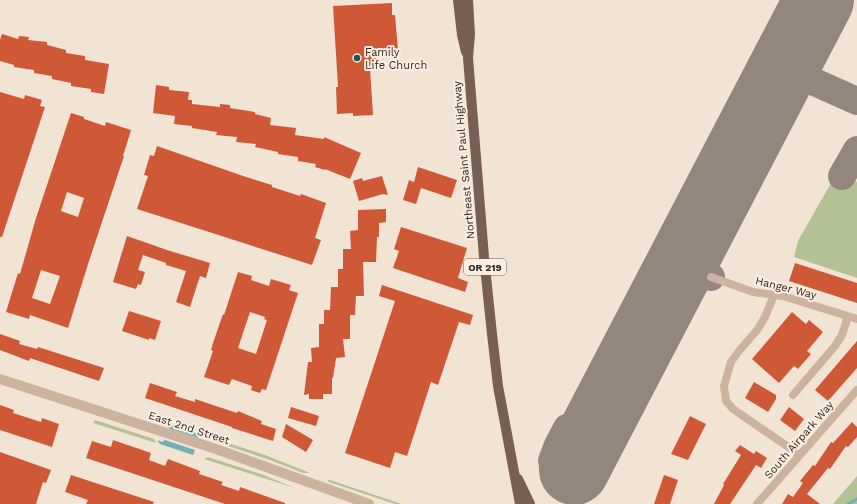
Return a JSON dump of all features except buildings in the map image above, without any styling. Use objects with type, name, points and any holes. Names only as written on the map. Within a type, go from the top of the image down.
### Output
[{"type":"main road","name":"Northeast Saint Paul Highway","points":[[458,0],[462,35],[468,58]]},
{"type":"main road","name":"Northeast Saint Paul Highway","points":[[468,0],[470,34],[468,58],[484,257],[498,386],[515,474]]},
{"type":"main road","name":"OR 219","points":[[515,474],[520,504]]},
{"type":"main road","name":"OR 219","points":[[515,474],[530,504]]},
{"type":"street","name":"Hanger Way","points":[[711,277],[753,292],[783,296],[857,319]]},
{"type":"street","points":[[774,295],[765,317],[758,329],[731,362],[724,386],[726,401],[733,409],[800,456]]},
{"type":"street","points":[[792,394],[835,346],[842,335],[848,316]]},
{"type":"street","name":"East 2nd Street","points":[[0,379],[216,449],[369,504]]},
{"type":"street","name":"South Airpark Way","points":[[757,504],[857,390]]},
{"type":"green space","points":[[835,176],[857,182],[857,278],[794,257],[798,241]]},
{"type":"green space","points":[[95,420],[154,439],[156,443],[93,423]]},
{"type":"green space","points":[[212,438],[265,455],[310,473],[303,473],[213,441]]},
{"type":"green space","points":[[208,457],[261,474],[295,488],[204,459]]},
{"type":"green space","points":[[857,476],[857,504],[833,504]]},
{"type":"green space","points":[[327,479],[402,504],[395,504],[329,482]]},
{"type":"water","points":[[166,423],[199,434],[198,438],[170,429],[163,424]]},
{"type":"water","points":[[157,440],[162,442],[165,440],[195,450],[193,455],[160,444]]},
{"type":"waterway","points":[[848,504],[857,499]]},
{"type":"taxiway","points":[[783,68],[857,101]]},
{"type":"taxiway","points":[[842,176],[857,150]]},
{"type":"taxiway","points":[[681,264],[711,277]]},
{"type":"taxiway","points":[[574,470],[564,472],[555,467],[552,461],[567,428],[578,425],[598,425]]},
{"type":"runway","points":[[574,470],[819,0]]},
{"type":"place","name":"Family Life Church","points":[[357,58]]}]
